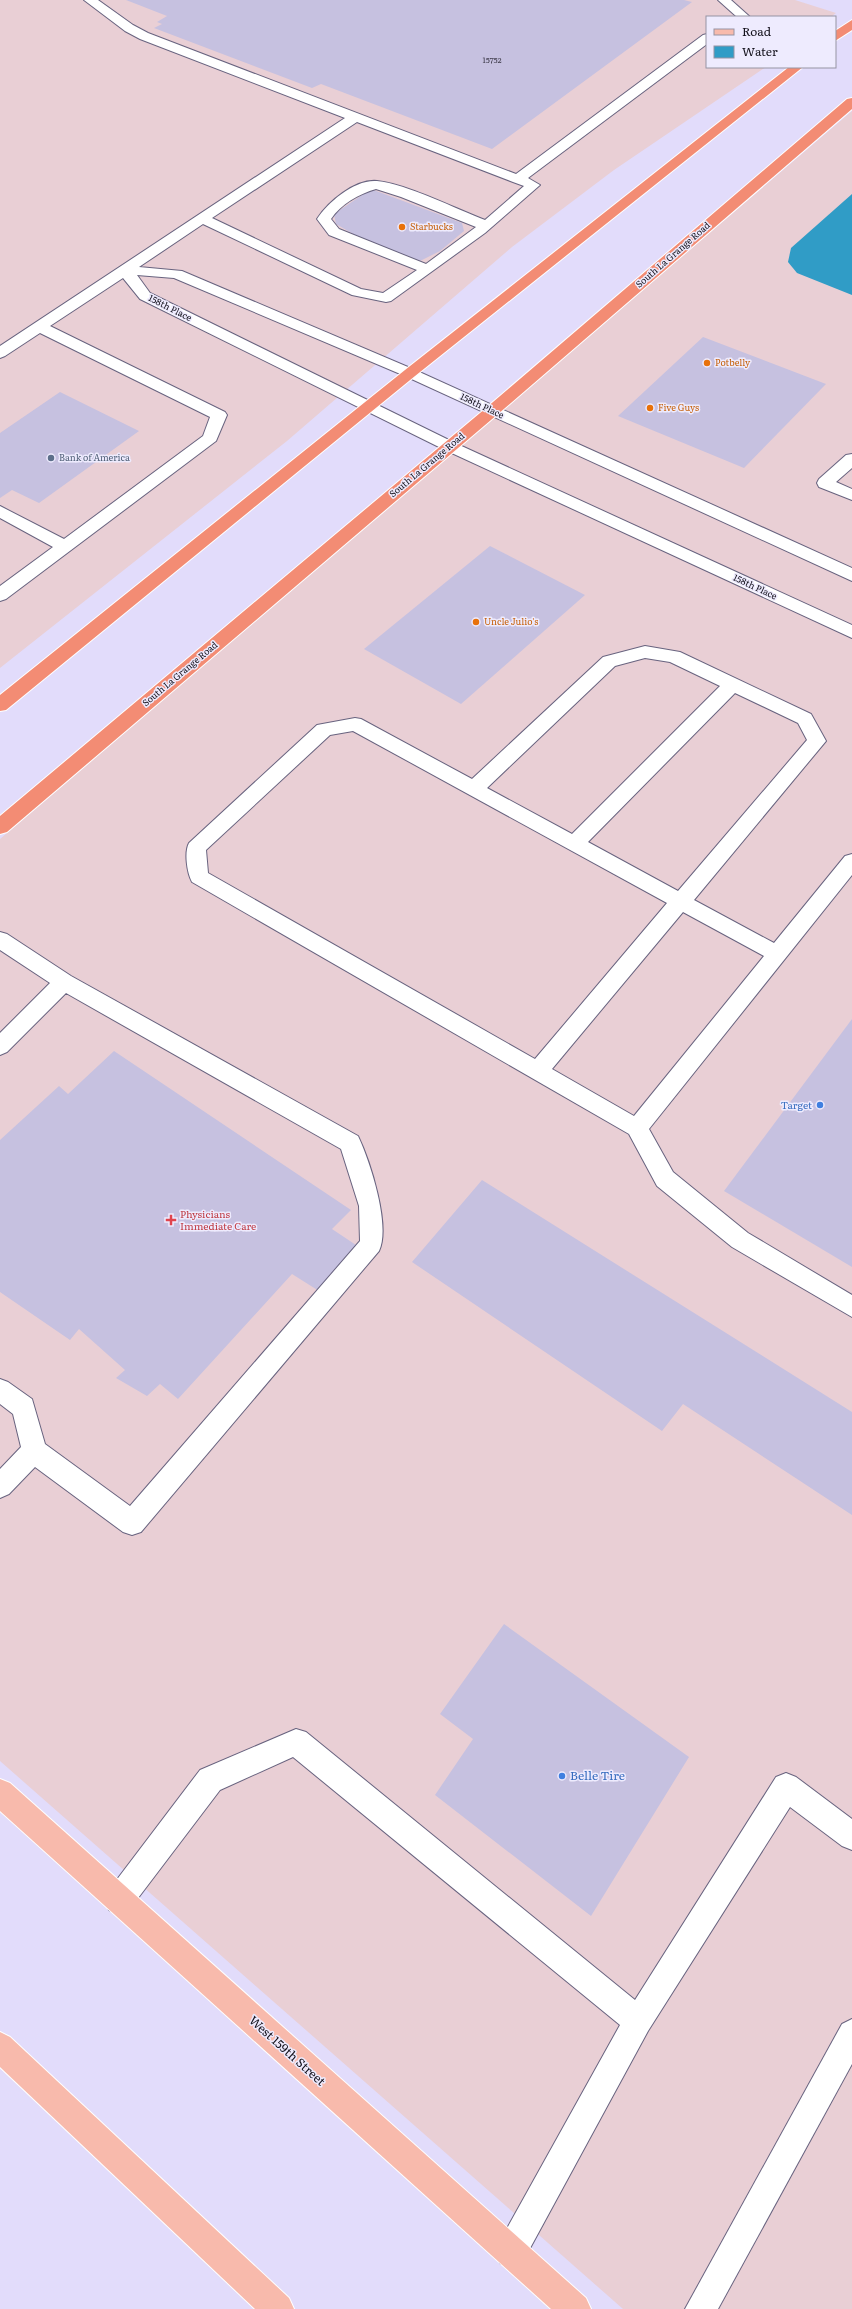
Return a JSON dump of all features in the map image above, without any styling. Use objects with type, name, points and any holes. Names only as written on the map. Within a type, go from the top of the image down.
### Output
[{"type":"highway","points":[[836,36],[852,24]]},
{"type":"highway","points":[[0,705],[410,373],[795,68]]},
{"type":"highway","name":"South La Grange Road","points":[[0,827],[492,411],[852,102]]},
{"type":"main road","name":"West 159th Street","points":[[0,1793],[575,2309]]},
{"type":"main road","points":[[0,2047],[278,2309]]},
{"type":"lane","points":[[90,0],[129,28],[144,36],[533,184],[517,200],[427,270],[386,298],[357,292],[203,219]]},
{"type":"lane","points":[[724,0],[739,16]]},
{"type":"lane","points":[[518,179],[706,39]]},
{"type":"lane","points":[[0,353],[355,117]]},
{"type":"lane","points":[[427,270],[368,248],[334,232],[324,219],[331,209],[357,190],[376,186],[406,194],[485,225]]},
{"type":"lane","name":"158th Place","points":[[125,270],[177,274],[410,373],[852,575]]},
{"type":"lane","name":"158th Place","points":[[125,270],[145,296],[368,408],[852,632]]},
{"type":"lane","points":[[0,595],[210,438],[219,415],[40,326]]},
{"type":"lane","points":[[852,459],[825,482],[852,495]]},
{"type":"lane","points":[[0,511],[65,546]]},
{"type":"lane","points":[[474,789],[609,661],[645,652],[674,656],[805,719],[817,742],[536,1071]]},
{"type":"lane","points":[[574,844],[733,684]]},
{"type":"lane","points":[[777,954],[355,724],[324,730],[196,848],[199,878],[636,1128],[665,1179],[740,1240],[852,1307]]},
{"type":"lane","points":[[636,1128],[852,861]]},
{"type":"lane","points":[[0,940],[64,982],[350,1143],[370,1206],[371,1244],[132,1523],[34,1451],[23,1407],[0,1390]]},
{"type":"lane","points":[[0,1046],[64,982]]},
{"type":"lane","points":[[0,1486],[34,1451]]},
{"type":"lane","points":[[119,1900],[210,1780],[296,1742],[638,2021]]},
{"type":"lane","points":[[511,2252],[638,2021],[786,1787],[852,1836]]},
{"type":"lane","points":[[701,2309],[852,2034]]},
{"type":"shaded area","points":[[0,0],[795,0],[836,13],[832,16],[706,16],[706,68],[765,68],[614,170],[512,247],[287,441],[0,668]]},
{"type":"shaded area","points":[[852,111],[852,2309],[623,2309],[0,1761],[0,839]]},
{"type":"water","points":[[852,194],[852,295],[797,273],[788,262],[791,248]]},
{"type":"building","points":[[126,0],[684,0],[692,2],[492,149],[321,84],[312,88],[154,28],[162,24],[157,22],[167,16]]},
{"type":"building","name":"Starbucks","points":[[371,189],[462,223],[464,231],[440,251],[420,261],[365,241],[336,224],[334,214]]},
{"type":"building","points":[[703,337],[826,384],[744,468],[618,416]]},
{"type":"building","name":"Bank of America","points":[[60,392],[139,431],[39,503],[12,490],[0,498],[0,433]]},
{"type":"building","name":"Uncle Julio's","points":[[490,546],[585,595],[461,704],[364,649]]},
{"type":"building","name":"Target","points":[[852,1019],[852,1267],[724,1191]]},
{"type":"building","name":"Physicians Immediate Care","points":[[114,1051],[351,1210],[332,1229],[359,1247],[319,1291],[292,1274],[178,1399],[160,1384],[147,1396],[116,1378],[125,1370],[79,1329],[70,1340],[0,1292],[0,1140],[59,1086],[68,1094]]},
{"type":"building","points":[[482,1180],[852,1412],[852,1515],[683,1404],[662,1431],[412,1262]]},
{"type":"building","name":"Belle Tire","points":[[504,1624],[689,1757],[591,1916],[435,1795],[473,1739],[440,1714]]},
{"type":"place","name":"Starbucks","points":[[402,227]]},
{"type":"place","name":"Potbelly","points":[[707,363]]},
{"type":"place","name":"Five Guys","points":[[650,408]]},
{"type":"place","name":"Bank of America","points":[[51,458]]},
{"type":"place","name":"Uncle Julio's","points":[[476,622]]},
{"type":"place","name":"Target","points":[[820,1105]]},
{"type":"place","name":"Physicians Immediate Care","points":[[171,1220]]},
{"type":"place","name":"Belle Tire","points":[[562,1776]]}]
